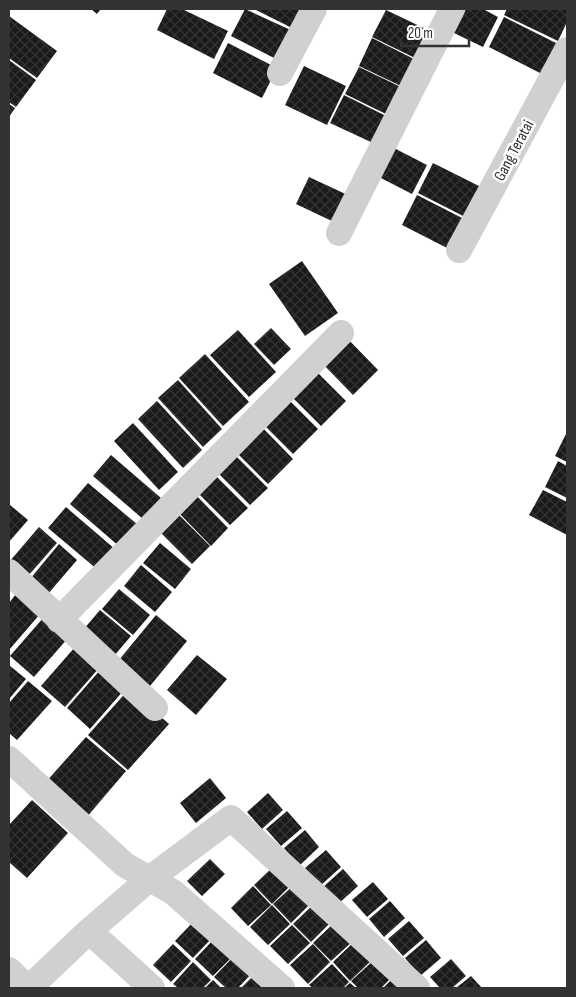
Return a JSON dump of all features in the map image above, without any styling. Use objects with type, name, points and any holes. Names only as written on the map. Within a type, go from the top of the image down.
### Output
[{"type":"street","points":[[280,73],[314,9]]},
{"type":"street","points":[[339,233],[452,9]]},
{"type":"street","name":"Gang Teratai","points":[[459,250],[567,50]]},
{"type":"street","points":[[59,620],[341,332]]},
{"type":"street","points":[[9,572],[155,708]]},
{"type":"street","points":[[9,759],[125,865],[148,880],[173,892],[282,988]]},
{"type":"street","points":[[9,970],[28,988],[89,931],[148,880],[231,818],[417,988]]},
{"type":"street","points":[[89,931],[152,988]]},
{"type":"building","points":[[91,9],[101,9],[97,14]]},
{"type":"building","points":[[167,9],[182,9],[228,31],[214,59],[157,30]]},
{"type":"building","points":[[245,9],[295,32],[280,61],[231,36]]},
{"type":"building","points":[[254,9],[307,9],[296,30]]},
{"type":"building","points":[[466,9],[483,9],[498,17],[483,47],[454,33]]},
{"type":"building","points":[[507,9],[567,9],[567,22],[558,41],[504,15]]},
{"type":"building","points":[[386,10],[428,30],[415,58],[372,37]]},
{"type":"building","points":[[9,16],[57,51],[37,78],[9,58]]},
{"type":"building","points":[[504,17],[558,44],[542,74],[489,47]]},
{"type":"building","points":[[372,38],[414,59],[401,86],[359,66]]},
{"type":"building","points":[[228,43],[277,68],[262,98],[213,73]]},
{"type":"building","points":[[9,60],[36,80],[16,107],[9,102]]},
{"type":"building","points":[[304,66],[346,86],[327,125],[285,105]]},
{"type":"building","points":[[359,67],[401,87],[388,115],[345,94]]},
{"type":"building","points":[[344,95],[386,116],[373,143],[330,123]]},
{"type":"building","points":[[9,104],[15,108],[9,117]]},
{"type":"building","points":[[394,148],[427,165],[412,194],[379,177]]},
{"type":"building","points":[[433,163],[487,190],[471,220],[418,193]]},
{"type":"building","points":[[309,177],[352,197],[338,224],[296,204]]},
{"type":"building","points":[[417,195],[470,222],[455,252],[402,225]]},
{"type":"building","points":[[302,261],[338,313],[305,336],[269,284]]},
{"type":"building","points":[[271,328],[291,349],[274,365],[254,344]]},
{"type":"building","points":[[238,330],[276,372],[249,397],[210,355]]},
{"type":"building","points":[[344,335],[378,370],[353,395],[319,360]]},
{"type":"building","points":[[205,354],[249,402],[223,426],[179,378]]},
{"type":"building","points":[[312,367],[346,401],[321,426],[287,392]]},
{"type":"building","points":[[178,380],[222,429],[203,447],[158,398]]},
{"type":"building","points":[[284,395],[318,429],[293,454],[259,420]]},
{"type":"building","points":[[157,401],[202,450],[183,468],[138,419]]},
{"type":"building","points":[[133,423],[178,472],[159,490],[114,441]]},
{"type":"building","points":[[259,424],[293,459],[268,484],[233,449]]},
{"type":"building","points":[[567,432],[567,462],[555,456]]},
{"type":"building","points":[[111,455],[161,498],[143,519],[93,476]]},
{"type":"building","points":[[235,455],[268,488],[250,505],[217,472]]},
{"type":"building","points":[[558,461],[567,466],[567,498],[545,487]]},
{"type":"building","points":[[215,475],[248,508],[230,525],[197,492]]},
{"type":"building","points":[[88,483],[138,525],[120,547],[70,504]]},
{"type":"building","points":[[543,490],[567,502],[567,535],[529,515]]},
{"type":"building","points":[[196,495],[228,528],[211,546],[178,512]]},
{"type":"building","points":[[10,505],[28,520],[9,542],[9,507]]},
{"type":"building","points":[[66,507],[116,550],[98,570],[48,528]]},
{"type":"building","points":[[177,513],[210,546],[192,564],[159,531]]},
{"type":"building","points":[[39,527],[57,543],[27,577],[9,562]]},
{"type":"building","points":[[160,543],[191,569],[175,589],[143,563]]},
{"type":"building","points":[[59,544],[77,560],[48,594],[30,579]]},
{"type":"building","points":[[141,565],[172,592],[155,612],[124,586]]},
{"type":"building","points":[[119,589],[150,615],[133,635],[102,609]]},
{"type":"building","points":[[16,594],[40,614],[9,650],[9,603]]},
{"type":"building","points":[[100,610],[131,636],[114,656],[83,630]]},
{"type":"building","points":[[156,615],[187,641],[150,686],[119,660]]},
{"type":"building","points":[[44,617],[68,638],[34,677],[10,656]]},
{"type":"building","points":[[75,647],[99,668],[65,707],[41,686]]},
{"type":"building","points":[[197,655],[227,679],[196,715],[167,690]]},
{"type":"building","points":[[9,665],[26,679],[9,699]]},
{"type":"building","points":[[101,669],[124,690],[90,729],[67,708]]},
{"type":"building","points":[[28,681],[52,701],[17,740],[9,733],[9,703]]},
{"type":"building","points":[[129,689],[169,724],[128,770],[88,735]]},
{"type":"building","points":[[86,737],[126,771],[86,818],[45,783]]},
{"type":"building","points":[[210,778],[226,798],[196,823],[180,803]]},
{"type":"building","points":[[268,793],[283,810],[262,829],[247,812]]},
{"type":"building","points":[[32,800],[68,833],[27,878],[9,862],[9,825]]},
{"type":"building","points":[[287,811],[302,828],[281,846],[266,829]]},
{"type":"building","points":[[305,830],[319,847],[299,866],[284,848]]},
{"type":"building","points":[[326,850],[341,867],[320,886],[305,868]]},
{"type":"building","points":[[210,859],[225,874],[202,896],[187,881]]},
{"type":"building","points":[[276,864],[294,882],[272,904],[254,885]]},
{"type":"building","points":[[343,869],[358,886],[337,905],[322,888]]},
{"type":"building","points":[[373,882],[388,899],[367,917],[352,900]]},
{"type":"building","points":[[296,883],[313,901],[291,923],[273,904]]},
{"type":"building","points":[[253,886],[271,905],[248,926],[231,908]]},
{"type":"building","points":[[390,901],[405,918],[384,937],[369,919]]},
{"type":"building","points":[[316,902],[333,920],[311,942],[293,924]]},
{"type":"building","points":[[272,905],[290,924],[268,945],[250,927]]},
{"type":"building","points":[[195,920],[213,937],[193,958],[175,941]]},
{"type":"building","points":[[336,921],[354,940],[331,961],[313,943]]},
{"type":"building","points":[[409,921],[424,938],[403,956],[388,939]]},
{"type":"building","points":[[292,925],[310,943],[288,964],[270,946]]},
{"type":"building","points":[[215,938],[234,955],[213,976],[195,959]]},
{"type":"building","points":[[426,940],[441,958],[420,976],[405,958]]},
{"type":"building","points":[[355,941],[373,959],[350,981],[333,962]]},
{"type":"building","points":[[173,944],[191,961],[171,982],[153,965]]},
{"type":"building","points":[[313,944],[330,962],[308,984],[290,965]]},
{"type":"building","points":[[234,956],[252,973],[238,988],[226,988],[214,977]]},
{"type":"building","points":[[451,959],[466,976],[452,988],[440,988],[430,977]]},
{"type":"building","points":[[374,960],[391,978],[381,988],[358,988],[351,981]]},
{"type":"building","points":[[193,962],[211,980],[203,988],[178,988],[173,984]]},
{"type":"building","points":[[332,964],[349,982],[343,988],[313,988],[309,985]]},
{"type":"building","points":[[255,974],[270,988],[241,988]]},
{"type":"building","points":[[471,976],[482,988],[456,988]]},
{"type":"building","points":[[392,979],[401,988],[383,988]]},
{"type":"building","points":[[213,980],[221,988],[205,988]]},
{"type":"building","points":[[350,983],[356,988],[344,988]]}]
